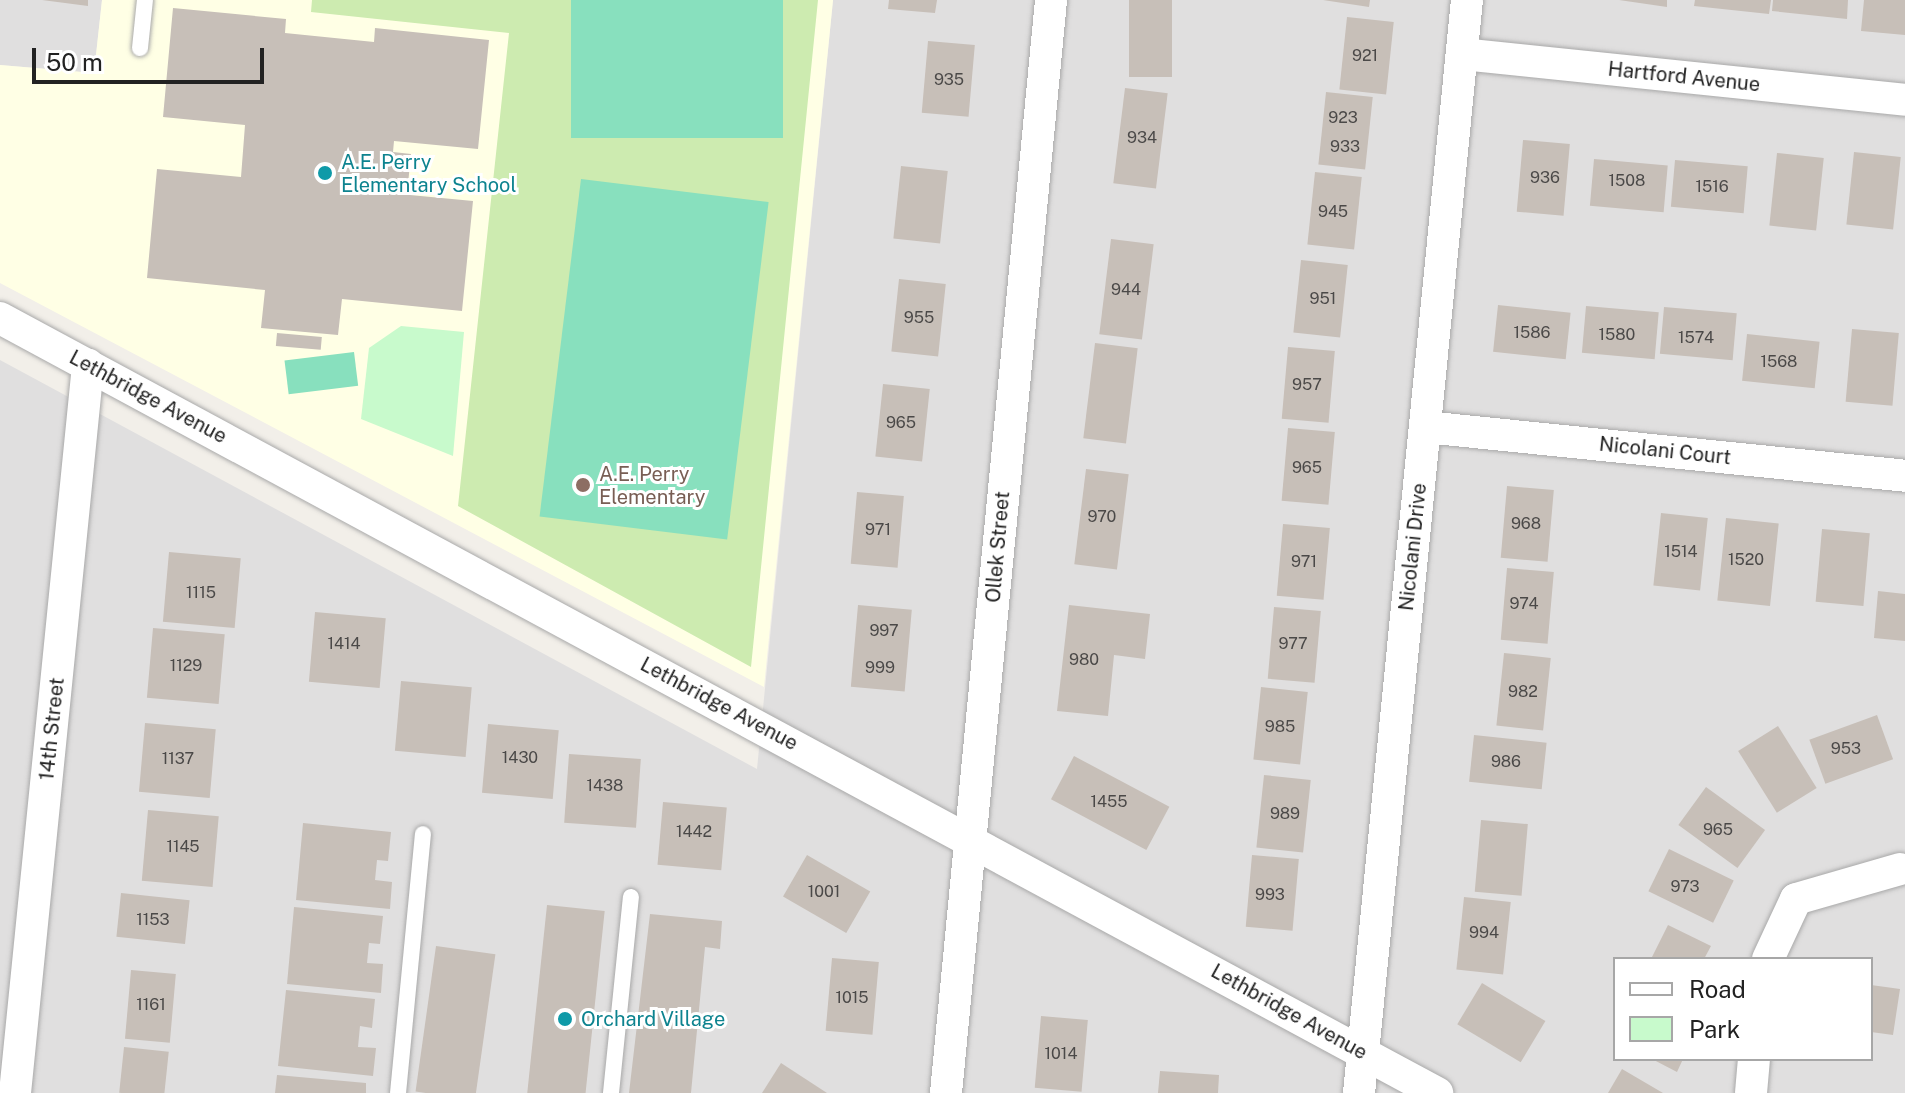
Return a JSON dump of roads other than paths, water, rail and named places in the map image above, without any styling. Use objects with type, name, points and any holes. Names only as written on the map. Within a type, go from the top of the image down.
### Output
[{"type":"street","name":"Ollek Street","points":[[946,1093],[1051,0]]},
{"type":"street","name":"Nicolani Drive","points":[[1359,1093],[1467,0]]},
{"type":"street","name":"Hartford Avenue","points":[[1462,54],[1905,100]]},
{"type":"street","name":"Lethbridge Avenue","points":[[0,318],[970,838],[1437,1093]]},
{"type":"street","name":"14th Street","points":[[15,1093],[88,365]]},
{"type":"street","name":"Nicolani Court","points":[[1425,427],[1905,476]]},
{"type":"street","points":[[1769,957],[1796,899],[1900,869]]},
{"type":"street","points":[[1751,1093],[1754,1061]]},
{"type":"lane","points":[[140,48],[145,0]]},
{"type":"lane","points":[[398,1093],[423,834]]},
{"type":"lane","points":[[611,1093],[631,897]]},
{"type":"place","name":"A.E. Perry Elementary School","points":[[325,173]]},
{"type":"place","name":"A.E. Perry Elementary","points":[[583,485]]},
{"type":"place","name":"Orchard Village","points":[[565,1019]]}]
